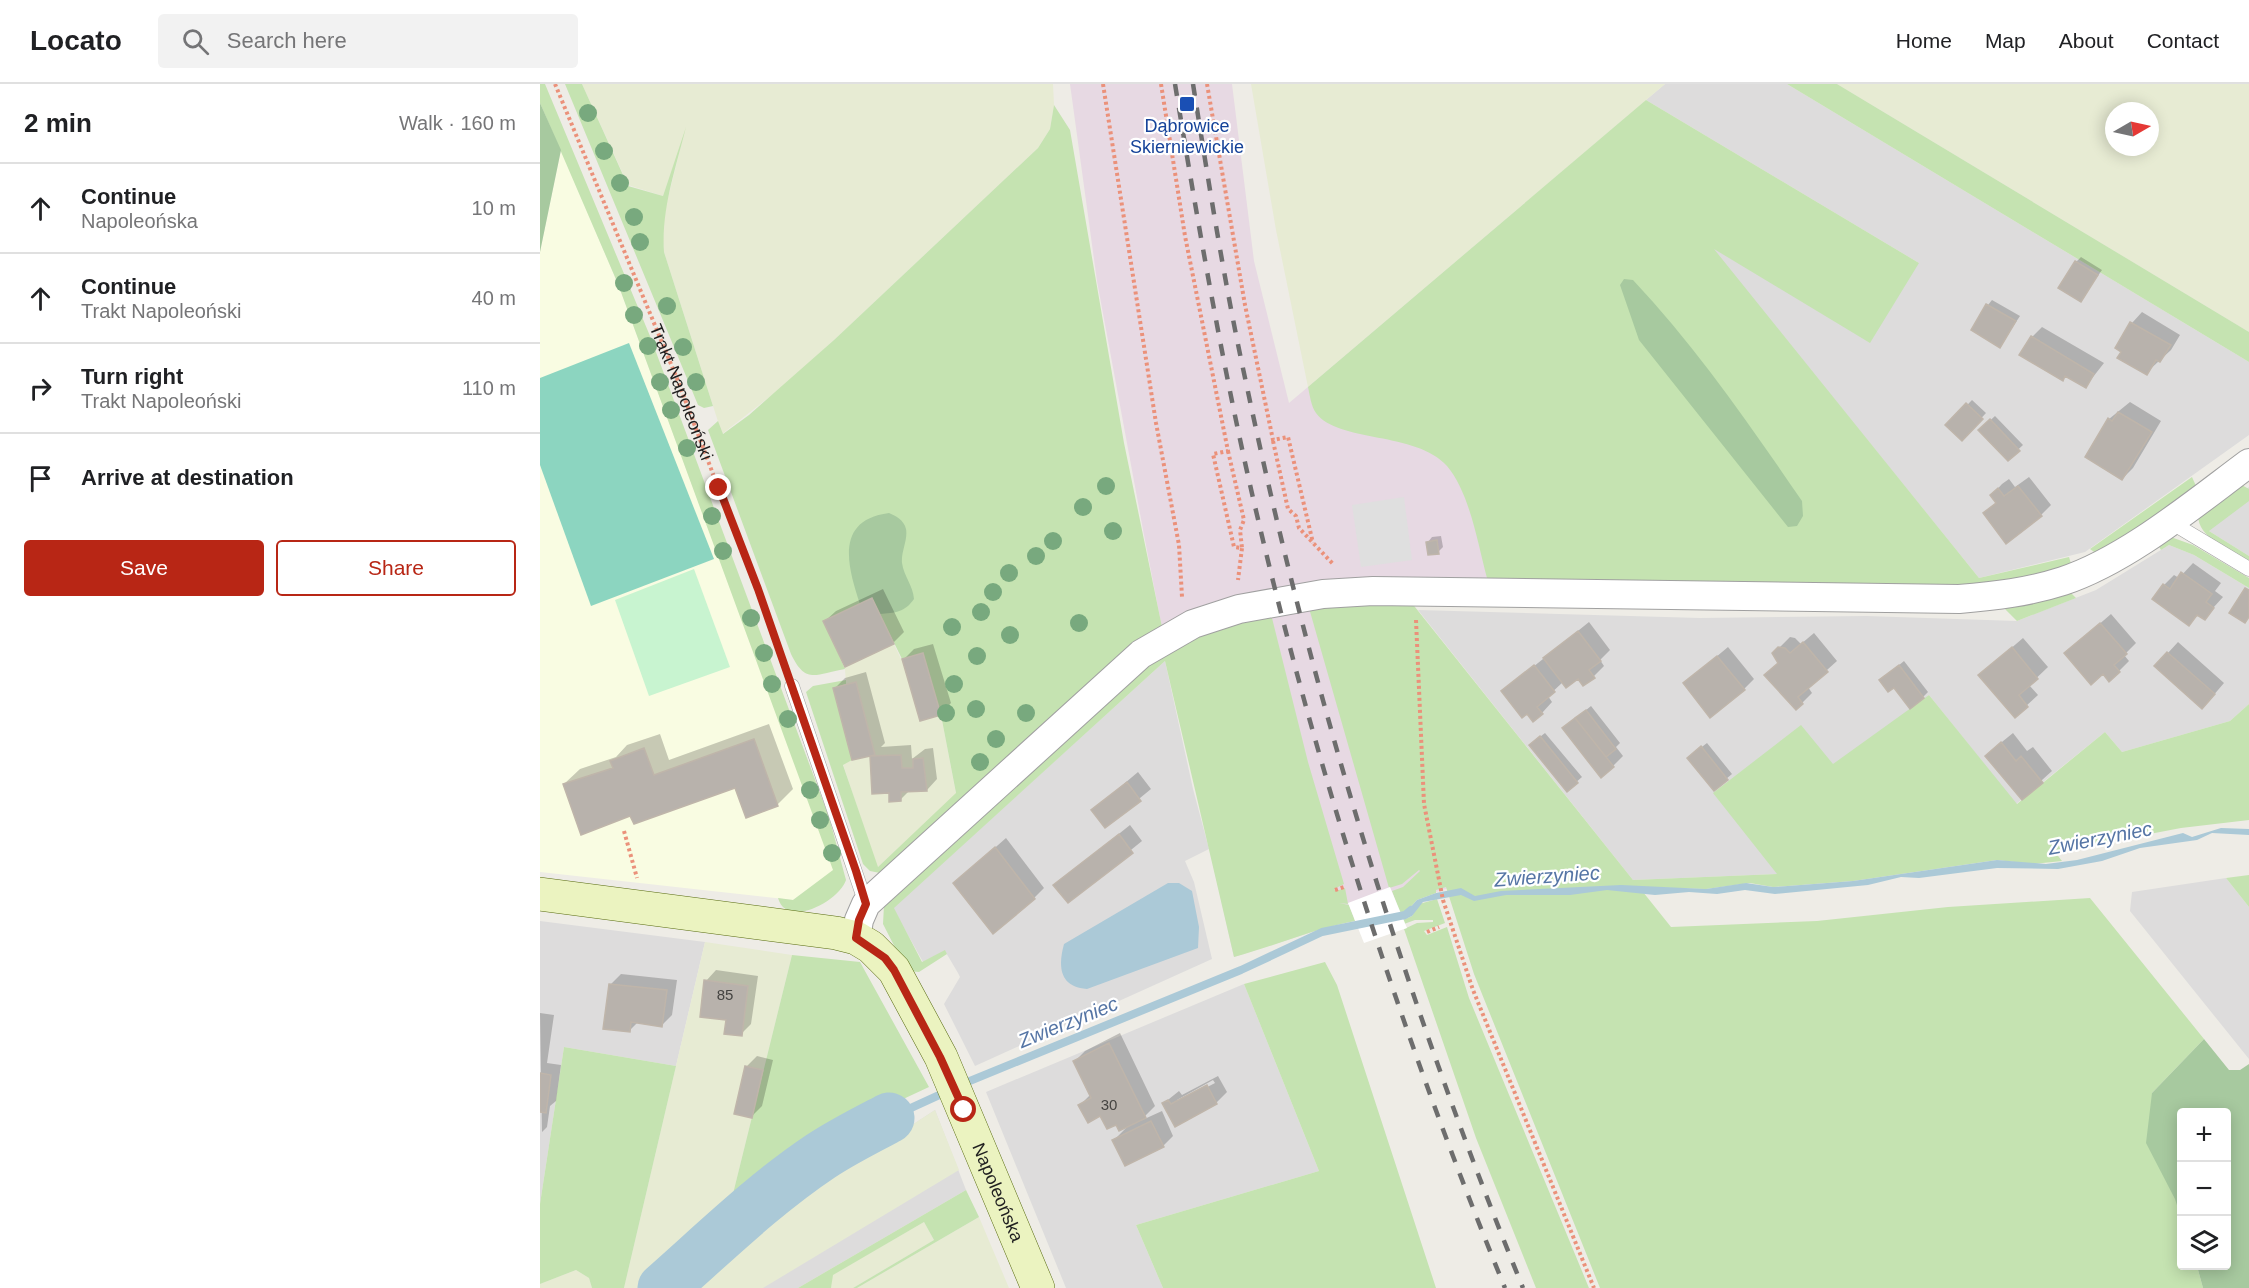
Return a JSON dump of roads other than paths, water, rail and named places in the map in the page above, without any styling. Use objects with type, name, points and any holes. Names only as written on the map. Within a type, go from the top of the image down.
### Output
[{"type":"street","points":[[540,894],[856,938],[859,920],[866,904],[1129,664],[1152,646],[1184,628],[1234,611],[1344,592],[1959,599],[2008,595],[2080,574],[2169,521],[2249,463]]},
{"type":"street","name":"Napoleońska","points":[[856,938],[885,958],[894,970],[942,1060],[1038,1288]]},
{"type":"lane","points":[[2169,521],[2249,569]]},
{"type":"lane","points":[[792,686],[866,904]]},
{"type":"water","points":[[2221,828],[2249,829],[2249,835],[2212,833],[2197,840],[2140,848],[2102,861],[2058,869],[1997,868],[1919,878],[1901,877],[1868,885],[1775,894],[1745,890],[1717,894],[1689,892],[1655,895],[1607,890],[1570,895],[1506,895],[1474,901],[1461,895],[1423,902],[1412,916],[1403,920],[1400,913],[1407,911],[1417,900],[1461,888],[1475,896],[1501,891],[1621,885],[1706,889],[1746,883],[1773,887],[1853,881],[1997,860],[2046,864],[2077,860],[2183,833],[2192,837]]},
{"type":"water","points":[[1168,883],[1179,883],[1192,891],[1199,927],[1198,948],[1087,989],[1066,980],[1061,967],[1064,944]]},
{"type":"waterway","name":"Zwierzyniec","points":[[960,1085],[1241,970],[1322,932],[1405,915],[1411,910]]},
{"type":"waterway","name":"Zwierzyniec","points":[[889,1118],[948,1091]]},
{"type":"waterway","points":[[663,1288],[779,1186],[837,1146],[889,1118]]},
{"type":"railway","points":[[1175,84],[1208,276],[1236,419],[1271,572],[1298,676],[1358,883],[1392,985],[1427,1087],[1505,1288]]},
{"type":"railway","points":[[1193,84],[1224,274],[1247,387],[1301,617],[1332,731],[1365,844],[1439,1067],[1523,1288]]},
{"type":"place","name":"Dąbrowice Skierniewickie","points":[[1187,104]]}]
